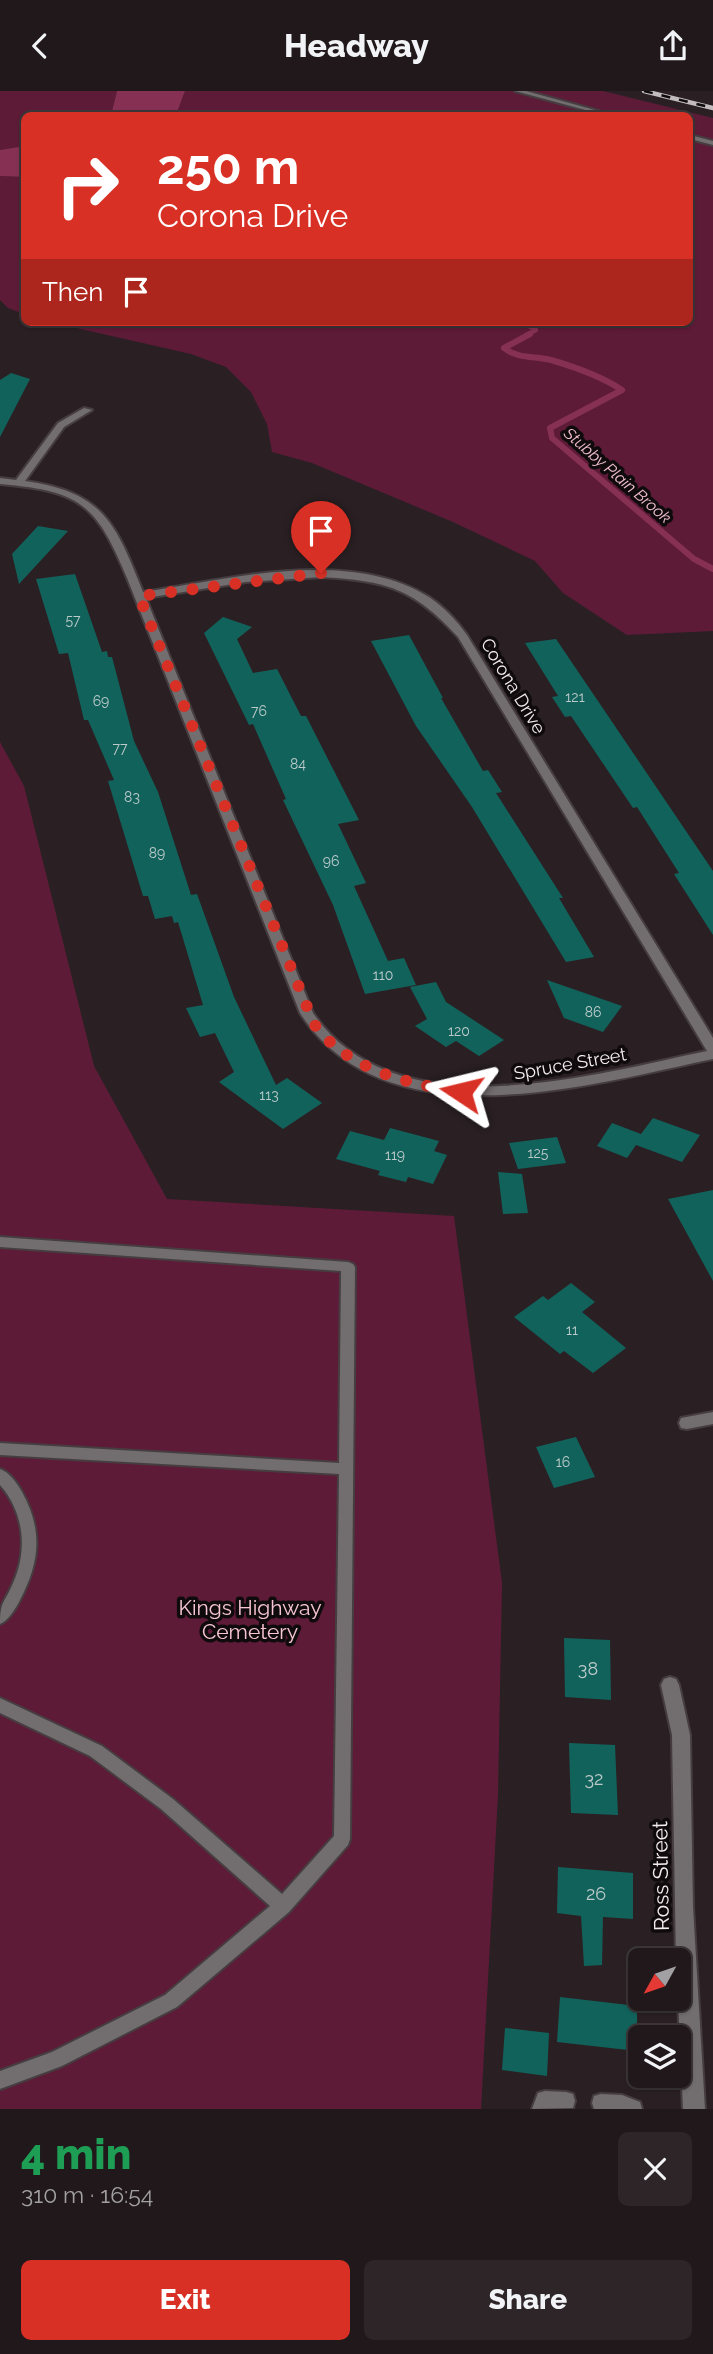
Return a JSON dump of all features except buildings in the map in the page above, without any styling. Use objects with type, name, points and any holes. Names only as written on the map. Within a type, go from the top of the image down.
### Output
[{"type":"street","points":[[518,91],[598,112]]},
{"type":"street","points":[[693,138],[713,143]]},
{"type":"street","points":[[18,483],[61,425],[87,410]]},
{"type":"street","name":"Spruce Street","points":[[0,481],[62,492],[96,511],[106,523],[139,596],[307,1013],[336,1048],[370,1069],[414,1083],[486,1094],[543,1089],[713,1052]]},
{"type":"street","name":"Corona Drive","points":[[139,596],[321,573],[384,580],[425,598],[462,635],[713,1052]]},
{"type":"street","points":[[687,1423],[713,1418]]},
{"type":"street","name":"Ross Street","points":[[670,1685],[681,1735],[683,1907],[694,2109]]},
{"type":"lane","points":[[0,1242],[348,1267],[342,1839],[283,1906],[171,2001],[56,2060],[0,2080]]},
{"type":"lane","points":[[0,1449],[346,1469]]},
{"type":"lane","points":[[0,1475],[14,1488],[30,1523],[29,1563],[13,1603],[0,1617]]},
{"type":"lane","points":[[0,1705],[96,1751],[167,1804],[283,1906]]},
{"type":"lane","points":[[541,2109],[545,2100],[566,2101]]},
{"type":"lane","points":[[601,2103],[622,2104],[633,2109]]},
{"type":"green space","points":[[0,91],[117,91],[112,112],[21,112],[21,146],[0,150]]},
{"type":"green space","points":[[185,91],[603,91],[689,112],[177,112]]},
{"type":"green space","points":[[693,113],[713,118],[713,631],[627,635],[563,593],[535,561],[453,522],[312,463],[272,452],[267,424],[251,392],[226,367],[191,354],[68,326],[624,326],[624,329],[624,326],[693,326]]},
{"type":"green space","points":[[0,176],[21,177],[21,313],[8,308],[0,300]]},
{"type":"green space","name":"Kings Highway Cemetery","points":[[0,742],[24,786],[94,1066],[167,1199],[454,1216],[502,1583],[498,1794],[481,2109],[0,2109]]},
{"type":"shaded area","points":[[117,91],[185,91],[177,112],[112,112]]},
{"type":"shaded area","points":[[21,146],[21,177],[0,176],[0,150]]},
{"type":"waterway","name":"Stubby Plain Brook","points":[[526,335],[536,330],[529,326]]},
{"type":"waterway","name":"Stubby Plain Brook","points":[[530,334],[504,348],[521,356],[551,360],[578,369],[622,390],[550,428],[552,438],[694,559],[713,569]]},
{"type":"railway","points":[[644,91],[713,108]]},
{"type":"route","points":[[321,573],[139,596],[307,1013],[314,1024],[342,1053],[370,1069],[414,1083],[461,1092]]}]
